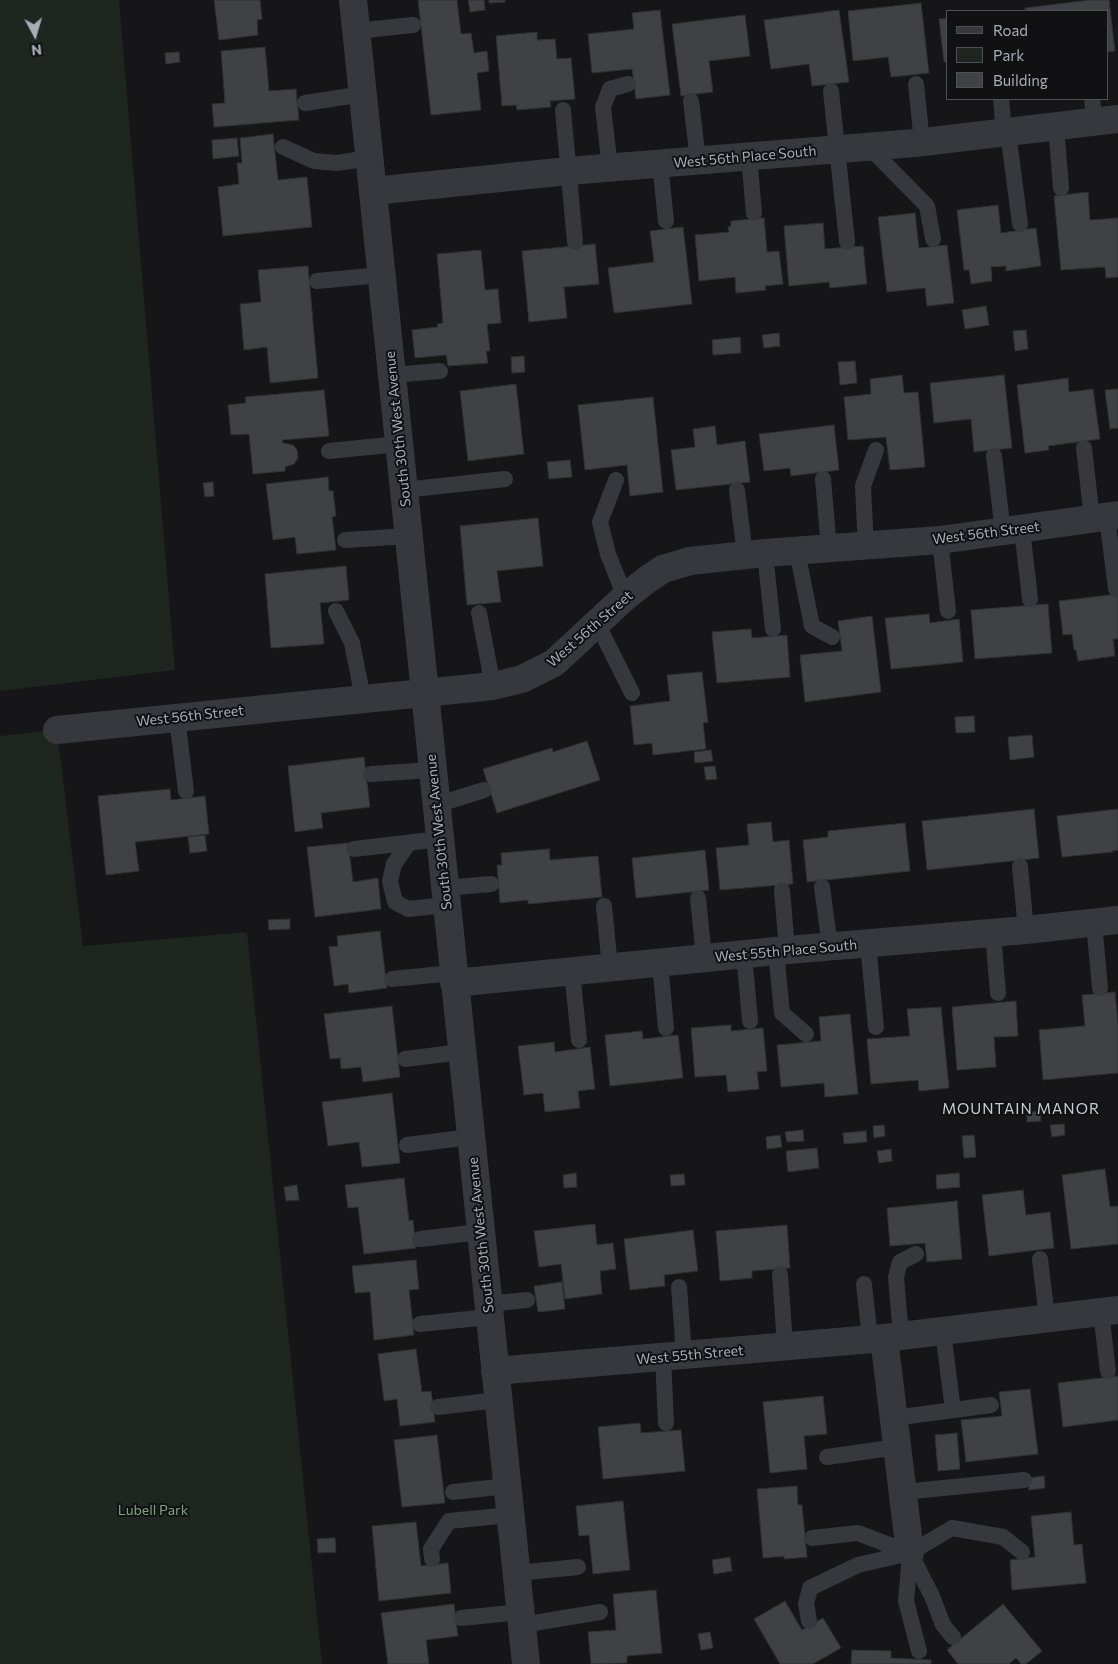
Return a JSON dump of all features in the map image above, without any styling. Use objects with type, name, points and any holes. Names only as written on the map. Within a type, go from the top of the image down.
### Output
[{"type":"street","name":"South 30th West Avenue","points":[[353,0],[526,1664]]},
{"type":"street","name":"West 56th Place South","points":[[373,191],[568,171],[922,142],[1056,126],[1105,114]]},
{"type":"street","name":"West 56th Street","points":[[57,730],[493,686],[522,679],[554,664],[625,597],[663,569],[690,561],[755,554],[940,540],[1106,517]]},
{"type":"street","name":"West 55th Place South","points":[[454,978],[572,972],[744,954],[1106,922]]},
{"type":"street","name":"West 55th Street","points":[[495,1371],[885,1337],[1110,1311]]},
{"type":"street","points":[[885,1337],[910,1553]]},
{"type":"lane","points":[[356,31],[413,25]]},
{"type":"lane","points":[[610,168],[603,107],[610,89],[628,84]]},
{"type":"lane","points":[[916,84],[922,142]]},
{"type":"lane","points":[[832,91],[847,242]]},
{"type":"lane","points":[[304,103],[363,94]]},
{"type":"lane","points":[[1001,100],[1020,224]]},
{"type":"lane","points":[[691,101],[698,160]]},
{"type":"lane","points":[[563,110],[575,242]]},
{"type":"lane","points":[[1056,126],[1061,188]]},
{"type":"lane","points":[[868,146],[927,206],[933,239]]},
{"type":"lane","points":[[283,147],[314,161],[337,163],[369,158]]},
{"type":"lane","points":[[750,156],[754,213]]},
{"type":"lane","points":[[660,163],[666,222]]},
{"type":"lane","points":[[317,281],[382,275]]},
{"type":"lane","points":[[392,375],[440,370]]},
{"type":"lane","points":[[329,451],[399,444]]},
{"type":"lane","points":[[1084,448],[1106,517],[1116,589]]},
{"type":"lane","points":[[866,546],[863,486],[876,450]]},
{"type":"lane","points":[[994,456],[1030,599]]},
{"type":"lane","points":[[404,490],[505,479]]},
{"type":"lane","points":[[823,479],[829,548]]},
{"type":"lane","points":[[616,480],[600,522],[608,554],[625,597]]},
{"type":"lane","points":[[737,490],[773,629]]},
{"type":"lane","points":[[345,540],[409,536]]},
{"type":"lane","points":[[940,540],[948,611]]},
{"type":"lane","points":[[796,551],[812,626],[832,637]]},
{"type":"lane","points":[[336,611],[352,643],[364,698]]},
{"type":"lane","points":[[479,613],[493,686]]},
{"type":"lane","points":[[597,624],[632,693]]},
{"type":"lane","points":[[177,718],[186,792]]},
{"type":"lane","points":[[371,774],[432,770]]},
{"type":"lane","points":[[436,805],[484,790]]},
{"type":"lane","points":[[354,849],[440,839]]},
{"type":"lane","points":[[409,843],[394,864],[390,881],[395,902],[408,909],[446,896],[492,884]]},
{"type":"lane","points":[[1020,866],[1026,930]]},
{"type":"lane","points":[[822,887],[830,947]]},
{"type":"lane","points":[[782,890],[782,1013],[806,1034]]},
{"type":"lane","points":[[698,898],[704,958]]},
{"type":"lane","points":[[604,906],[610,967]]},
{"type":"lane","points":[[1100,988],[1106,922]]},
{"type":"lane","points":[[992,933],[998,993]]},
{"type":"lane","points":[[868,944],[876,1027]]},
{"type":"lane","points":[[744,954],[750,1021]]},
{"type":"lane","points":[[660,963],[666,1028]]},
{"type":"lane","points":[[572,972],[579,1040]]},
{"type":"lane","points":[[392,979],[454,978]]},
{"type":"lane","points":[[404,1059],[462,1052]]},
{"type":"lane","points":[[407,1145],[470,1137]]},
{"type":"lane","points":[[420,1238],[480,1232]]},
{"type":"lane","points":[[885,1337],[900,1262],[916,1254]]},
{"type":"lane","points":[[1040,1259],[1047,1318]]},
{"type":"lane","points":[[780,1274],[785,1346]]},
{"type":"lane","points":[[864,1284],[885,1337]]},
{"type":"lane","points":[[666,1423],[674,1356],[679,1287]]},
{"type":"lane","points":[[420,1324],[527,1300]]},
{"type":"lane","points":[[1108,1372],[1110,1311]]},
{"type":"lane","points":[[943,1331],[953,1410]]},
{"type":"lane","points":[[438,1407],[498,1400]]},
{"type":"lane","points":[[894,1418],[991,1405]]},
{"type":"lane","points":[[826,1457],[897,1447]]},
{"type":"lane","points":[[903,1492],[1024,1480]]},
{"type":"lane","points":[[452,1492],[507,1486]]},
{"type":"lane","points":[[432,1558],[431,1549],[449,1521],[510,1515]]},
{"type":"lane","points":[[809,1620],[806,1604],[810,1588],[858,1565],[910,1553],[952,1528],[1003,1537],[1022,1552]]},
{"type":"lane","points":[[812,1538],[858,1533],[910,1553],[932,1596],[943,1625],[953,1637]]},
{"type":"lane","points":[[910,1553],[906,1601],[919,1651]]},
{"type":"lane","points":[[517,1573],[578,1567]]},
{"type":"lane","points":[[461,1618],[522,1619],[600,1612]]},
{"type":"green space","points":[[0,0],[119,0],[175,670],[0,691]]},
{"type":"green space","name":"Lubell Park","points":[[57,730],[83,946],[247,932],[322,1664],[0,1664],[0,736]]},
{"type":"building","points":[[214,0],[260,0],[262,19],[257,20],[258,35],[219,40]]},
{"type":"building","points":[[418,0],[457,0],[461,34],[471,33],[474,53],[487,51],[489,71],[477,73],[481,110],[431,115]]},
{"type":"building","points":[[468,0],[484,0],[485,10],[470,12]]},
{"type":"building","points":[[489,0],[505,0],[505,2],[489,3]]},
{"type":"building","points":[[1090,0],[1109,0],[1115,51],[1108,52],[1108,10],[1025,10],[1025,8]]},
{"type":"building","points":[[921,3],[929,73],[891,77],[888,57],[853,61],[848,11]]},
{"type":"building","points":[[660,10],[670,95],[636,99],[632,69],[592,73],[588,34],[634,29],[632,13]]},
{"type":"building","points":[[839,10],[849,82],[812,86],[809,64],[771,69],[764,20]]},
{"type":"building","points":[[745,15],[750,56],[709,61],[713,92],[681,96],[672,24]]},
{"type":"building","points":[[946,18],[946,62],[944,62],[939,19]]},
{"type":"building","points":[[537,32],[537,40],[555,39],[557,59],[571,58],[575,99],[550,101],[551,107],[517,110],[516,105],[502,106],[496,36]]},
{"type":"building","points":[[265,47],[269,91],[296,89],[299,120],[214,127],[212,104],[225,103],[221,51]]},
{"type":"building","points":[[179,52],[180,62],[166,64],[165,53]]},
{"type":"building","points":[[273,134],[278,180],[307,177],[312,227],[223,236],[218,187],[239,184],[237,163],[242,163],[240,138]]},
{"type":"building","points":[[237,138],[239,156],[213,159],[212,140]]},
{"type":"building","points":[[1088,192],[1090,220],[1118,218],[1118,277],[1106,278],[1105,267],[1061,270],[1054,196]]},
{"type":"building","points":[[998,205],[1001,233],[1036,228],[1041,266],[1006,271],[1006,266],[991,267],[992,281],[971,284],[969,270],[964,270],[957,210]]},
{"type":"building","points":[[915,213],[919,248],[947,245],[954,303],[927,306],[925,288],[887,292],[878,217]]},
{"type":"building","points":[[764,218],[767,252],[779,251],[783,284],[765,286],[766,290],[736,293],[735,277],[699,281],[695,235],[729,232],[728,227],[731,226],[731,221]]},
{"type":"building","points":[[823,223],[825,249],[863,246],[867,284],[830,288],[829,282],[789,286],[784,226]]},
{"type":"building","points":[[683,227],[692,304],[614,313],[608,268],[654,262],[650,231]]},
{"type":"building","points":[[595,244],[599,284],[564,287],[567,318],[529,322],[522,251]]},
{"type":"building","points":[[481,250],[485,290],[498,289],[501,323],[487,324],[490,351],[486,351],[488,363],[448,366],[446,355],[415,358],[412,330],[438,327],[437,324],[443,323],[437,254]]},
{"type":"building","points":[[308,266],[318,378],[270,383],[267,347],[244,350],[240,304],[261,302],[258,270]]},
{"type":"building","points":[[986,306],[989,325],[965,329],[962,310]]},
{"type":"building","points":[[1026,330],[1028,349],[1015,351],[1013,331]]},
{"type":"building","points":[[779,333],[780,346],[764,348],[762,335]]},
{"type":"building","points":[[740,337],[741,353],[713,355],[712,340]]},
{"type":"building","points":[[524,356],[525,372],[512,373],[511,357]]},
{"type":"building","points":[[855,361],[857,383],[840,385],[838,362]]},
{"type":"building","points":[[902,375],[904,393],[918,392],[925,467],[890,470],[886,437],[848,440],[844,397],[871,394],[870,379]]},
{"type":"building","points":[[1004,375],[1012,448],[974,452],[971,419],[934,423],[930,383]]},
{"type":"building","points":[[1068,378],[1069,392],[1093,389],[1100,439],[1048,446],[1049,450],[1025,453],[1017,385]]},
{"type":"building","points":[[516,384],[524,454],[468,461],[460,391]]},
{"type":"building","points":[[1118,389],[1118,428],[1110,429],[1105,390]]},
{"type":"building","points":[[324,390],[329,436],[282,440],[283,443],[293,445],[297,450],[298,458],[294,464],[285,467],[285,471],[253,474],[249,434],[231,435],[228,405],[246,403],[245,397]]},
{"type":"building","points":[[653,397],[663,492],[630,496],[627,465],[585,470],[578,405]]},
{"type":"building","points":[[834,425],[839,470],[791,476],[790,468],[764,471],[759,434]]},
{"type":"building","points":[[715,426],[717,445],[745,441],[750,482],[676,490],[671,450],[695,447],[693,429]]},
{"type":"building","points":[[570,460],[572,477],[549,479],[547,462]]},
{"type":"building","points":[[328,477],[329,491],[333,491],[336,516],[332,517],[336,550],[297,554],[295,537],[273,540],[266,484]]},
{"type":"building","points":[[213,482],[214,496],[205,497],[203,483]]},
{"type":"building","points":[[538,518],[543,566],[497,571],[501,602],[467,605],[460,526]]},
{"type":"building","points":[[346,566],[349,600],[320,603],[324,644],[271,648],[265,574]]},
{"type":"building","points":[[1118,594],[1118,639],[1113,639],[1115,656],[1078,661],[1076,650],[1074,650],[1072,634],[1063,635],[1059,601]]},
{"type":"building","points":[[1048,604],[1052,653],[975,659],[971,610]]},
{"type":"building","points":[[929,614],[930,623],[959,619],[963,662],[891,669],[885,618]]},
{"type":"building","points":[[872,616],[881,692],[805,702],[800,655],[842,651],[838,621]]},
{"type":"building","points":[[751,629],[752,638],[787,635],[790,677],[717,683],[712,632]]},
{"type":"building","points":[[702,672],[708,722],[703,723],[706,749],[653,755],[652,743],[634,745],[630,706],[670,701],[667,675]]},
{"type":"building","points":[[974,716],[975,732],[956,733],[955,717]]},
{"type":"building","points":[[1032,735],[1034,757],[1010,760],[1008,737]]},
{"type":"building","points":[[587,741],[600,780],[497,813],[483,769],[552,748],[553,752]]},
{"type":"building","points":[[711,750],[713,761],[695,763],[694,752]]},
{"type":"building","points":[[364,757],[370,807],[321,813],[323,828],[295,832],[288,766]]},
{"type":"building","points":[[715,766],[717,779],[706,780],[704,767]]},
{"type":"building","points":[[170,789],[171,800],[205,796],[209,834],[135,842],[139,871],[106,875],[98,796]]},
{"type":"building","points":[[1034,809],[1039,858],[927,870],[922,821]]},
{"type":"building","points":[[1118,809],[1118,850],[1062,857],[1057,816]]},
{"type":"building","points":[[771,822],[773,842],[789,840],[793,884],[720,890],[716,848],[749,845],[747,824]]},
{"type":"building","points":[[905,823],[910,871],[807,882],[803,840],[828,837],[828,831]]},
{"type":"building","points":[[205,835],[207,851],[190,853],[188,837]]},
{"type":"building","points":[[348,843],[353,882],[378,878],[381,909],[315,917],[307,847]]},
{"type":"building","points":[[549,849],[550,860],[598,856],[602,897],[528,904],[528,900],[500,903],[497,865],[502,865],[501,853]]},
{"type":"building","points":[[705,850],[709,890],[636,898],[632,858]]},
{"type":"building","points":[[290,919],[290,929],[269,930],[268,920]]},
{"type":"building","points":[[380,931],[387,988],[349,993],[348,984],[334,986],[329,947],[338,946],[337,936]]},
{"type":"building","points":[[1115,992],[1118,1023],[1118,1073],[1043,1080],[1039,1030],[1085,1026],[1082,995]]},
{"type":"building","points":[[1016,1001],[1018,1036],[994,1037],[996,1067],[957,1070],[952,1007]]},
{"type":"building","points":[[392,1006],[400,1077],[363,1082],[361,1067],[341,1069],[340,1058],[330,1059],[324,1014]]},
{"type":"building","points":[[941,1007],[949,1088],[919,1091],[918,1080],[871,1084],[867,1039],[910,1036],[907,1009]]},
{"type":"building","points":[[850,1014],[858,1094],[825,1097],[824,1083],[781,1087],[777,1045],[821,1041],[819,1017]]},
{"type":"building","points":[[731,1025],[731,1031],[763,1028],[767,1071],[757,1072],[759,1089],[728,1092],[726,1075],[695,1077],[691,1028]]},
{"type":"building","points":[[642,1031],[643,1039],[678,1035],[683,1078],[610,1086],[605,1035]]},
{"type":"building","points":[[554,1042],[555,1052],[590,1047],[595,1089],[578,1091],[580,1108],[545,1112],[543,1093],[524,1095],[518,1046]]},
{"type":"building","points":[[392,1093],[400,1163],[362,1167],[359,1142],[328,1146],[322,1102]]},
{"type":"building","points":[[1040,1111],[1041,1121],[1027,1122],[1027,1112]]},
{"type":"building","points":[[1064,1124],[1065,1135],[1052,1137],[1050,1125]]},
{"type":"building","points":[[884,1125],[885,1136],[874,1138],[873,1126]]},
{"type":"building","points":[[803,1130],[804,1141],[787,1142],[785,1132]]},
{"type":"building","points":[[866,1131],[867,1142],[844,1144],[843,1133]]},
{"type":"building","points":[[780,1135],[782,1147],[767,1149],[766,1137]]},
{"type":"building","points":[[974,1135],[976,1157],[964,1158],[962,1136]]},
{"type":"building","points":[[817,1148],[819,1168],[788,1172],[786,1151]]},
{"type":"building","points":[[891,1149],[892,1161],[879,1163],[877,1151]]},
{"type":"building","points":[[1105,1169],[1110,1207],[1118,1206],[1118,1244],[1071,1249],[1062,1175]]},
{"type":"building","points":[[576,1173],[577,1187],[564,1188],[563,1175]]},
{"type":"building","points":[[959,1173],[960,1187],[937,1189],[936,1175]]},
{"type":"building","points":[[684,1174],[685,1185],[671,1186],[670,1175]]},
{"type":"building","points":[[404,1178],[409,1221],[413,1220],[416,1248],[364,1254],[358,1207],[348,1208],[345,1185]]},
{"type":"building","points":[[297,1185],[299,1200],[286,1201],[284,1187]]},
{"type":"building","points":[[1023,1190],[1026,1215],[1050,1212],[1054,1248],[989,1256],[982,1195]]},
{"type":"building","points":[[957,1201],[962,1259],[927,1262],[925,1243],[890,1246],[887,1208]]},
{"type":"building","points":[[595,1224],[597,1245],[613,1243],[616,1269],[600,1271],[602,1294],[565,1299],[561,1264],[539,1267],[534,1231]]},
{"type":"building","points":[[787,1225],[790,1268],[752,1271],[752,1278],[720,1281],[716,1231]]},
{"type":"building","points":[[693,1230],[698,1271],[664,1275],[665,1286],[630,1290],[624,1239]]},
{"type":"building","points":[[416,1260],[419,1289],[409,1290],[414,1335],[374,1340],[370,1292],[355,1293],[352,1266]]},
{"type":"building","points":[[562,1282],[565,1309],[538,1312],[534,1286]]},
{"type":"building","points":[[416,1349],[422,1392],[431,1391],[435,1422],[400,1426],[397,1399],[384,1401],[378,1354]]},
{"type":"building","points":[[1118,1376],[1118,1420],[1063,1427],[1058,1383]]},
{"type":"building","points":[[1030,1389],[1038,1454],[966,1462],[961,1420],[1002,1416],[999,1392]]},
{"type":"building","points":[[823,1396],[827,1434],[804,1436],[807,1469],[770,1473],[763,1402]]},
{"type":"building","points":[[640,1423],[641,1433],[681,1430],[685,1471],[603,1479],[598,1427]]},
{"type":"building","points":[[957,1433],[960,1469],[938,1471],[935,1435]]},
{"type":"building","points":[[437,1435],[445,1503],[402,1507],[394,1440]]},
{"type":"building","points":[[1044,1476],[1045,1488],[1029,1490],[1028,1478]]},
{"type":"building","points":[[797,1486],[798,1505],[802,1505],[807,1557],[784,1559],[784,1556],[763,1558],[757,1489]]},
{"type":"building","points":[[623,1501],[630,1570],[593,1574],[589,1535],[579,1536],[576,1506]]},
{"type":"building","points":[[1071,1512],[1074,1545],[1082,1544],[1086,1583],[1012,1590],[1010,1560],[1035,1557],[1031,1516]]},
{"type":"building","points":[[416,1522],[421,1566],[448,1563],[451,1593],[379,1601],[372,1526]]},
{"type":"building","points":[[335,1538],[336,1552],[318,1553],[317,1539]]},
{"type":"building","points":[[730,1557],[732,1571],[714,1574],[712,1560]]},
{"type":"building","points":[[656,1590],[662,1653],[627,1656],[627,1663],[591,1664],[588,1632],[616,1630],[613,1594]]},
{"type":"building","points":[[785,1601],[802,1630],[823,1618],[841,1648],[813,1664],[780,1664],[754,1619]]},
{"type":"building","points":[[454,1604],[458,1636],[426,1640],[429,1664],[388,1664],[381,1613]]},
{"type":"building","points":[[1003,1604],[1042,1651],[1026,1664],[1021,1664],[1016,1658],[1009,1664],[958,1664],[947,1650]]},
{"type":"building","points":[[710,1632],[713,1648],[701,1650],[698,1634]]},
{"type":"building","points":[[852,1650],[891,1651],[891,1658],[931,1660],[931,1664],[851,1664]]},
{"type":"district","name":"MOUNTAIN MANOR","points":[[1021,1109]]}]
